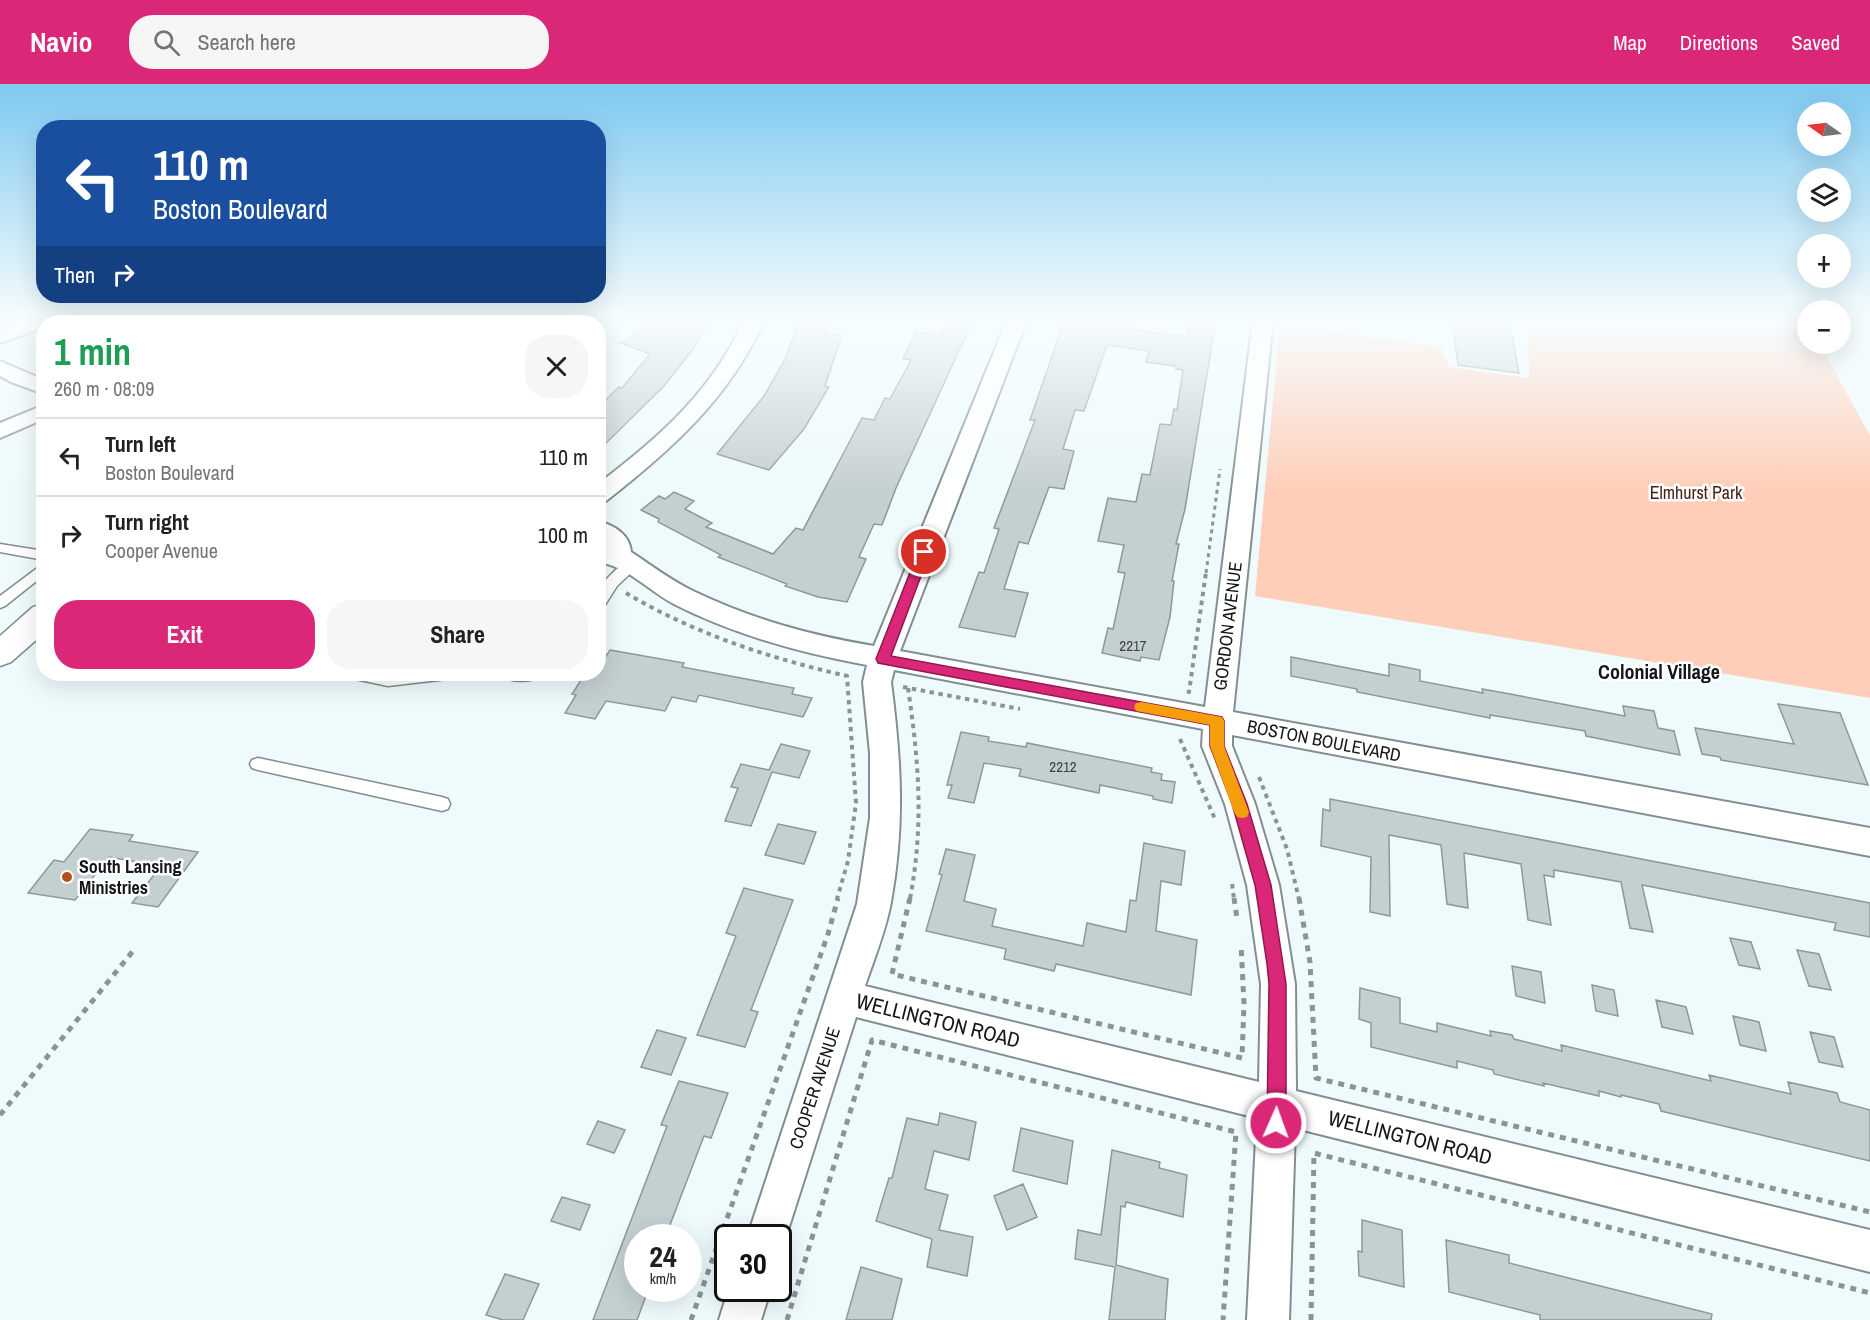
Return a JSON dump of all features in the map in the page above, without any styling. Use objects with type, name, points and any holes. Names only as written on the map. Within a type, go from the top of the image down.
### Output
[{"type":"street","points":[[17,378],[36,385]]},
{"type":"street","points":[[606,489],[675,432],[705,400],[720,378]]},
{"type":"street","name":"COOPER AVENUE","points":[[772,1224],[874,904],[886,818],[885,753],[877,682],[891,673],[996,378]]},
{"type":"street","name":"GORDON AVENUE","points":[[1256,378],[1217,721],[1217,746],[1239,804],[1263,885],[1278,984],[1277,1105],[1268,1320]]},
{"type":"street","points":[[0,431],[36,415]]},
{"type":"street","name":"BOSTON BOULEVARD","points":[[606,535],[618,543],[615,564],[682,597],[750,626],[891,673],[1217,721],[1870,842]]},
{"type":"street","points":[[7,640],[36,620]]},
{"type":"street","name":"WELLINGTON ROAD","points":[[845,998],[1870,1251]]},
{"type":"street","points":[[740,1320],[746,1302]]},
{"type":"lane","points":[[0,548],[36,555]]},
{"type":"lane","points":[[606,586],[615,564]]},
{"type":"lane","points":[[0,603],[36,574]]},
{"type":"lane","points":[[258,764],[442,804]]},
{"type":"path","points":[[1178,690],[1190,692],[1221,459]]},
{"type":"path","points":[[615,564],[655,611],[700,632],[783,662],[847,676],[856,803],[848,861],[828,934],[691,1320]]},
{"type":"path","points":[[891,673],[908,688],[1022,709]]},
{"type":"path","points":[[908,688],[920,792],[919,848],[909,914],[892,974],[1242,1058],[1244,1004],[1240,934]]},
{"type":"path","points":[[1171,737],[1182,739],[1217,825]]},
{"type":"path","points":[[1258,773],[1281,832],[1298,888],[1306,930],[1316,1012],[1316,1078],[1870,1212]]},
{"type":"path","points":[[1232,882],[1238,924]]},
{"type":"path","points":[[0,1115],[133,951]]},
{"type":"path","points":[[787,1320],[872,1040],[1236,1132],[1223,1320]]},
{"type":"path","points":[[1311,1320],[1314,1153],[1870,1293]]},
{"type":"green space","name":"Elmhurst Park","points":[[1275,378],[1838,378],[1870,436],[1870,698],[1255,596]]},
{"type":"building","points":[[630,378],[671,378],[606,443],[606,399],[619,387],[622,388]]},
{"type":"building","points":[[774,378],[828,378],[825,386],[829,387],[804,429],[769,470],[717,454],[764,396]]},
{"type":"building","points":[[901,378],[947,378],[896,488],[882,525],[874,524],[859,557],[866,559],[847,602],[818,597],[785,586],[787,584],[718,557],[721,555],[658,522],[659,519],[641,510],[659,496],[665,499],[674,492],[694,501],[685,509],[712,523],[706,527],[773,554],[796,528],[803,530],[862,418],[874,420],[885,398],[890,399]]},
{"type":"building","points":[[1045,378],[1096,378],[1084,411],[1075,410],[1063,449],[1074,451],[1064,489],[1049,487],[1028,544],[1019,542],[1004,589],[1028,593],[1015,637],[959,627],[979,572],[984,573],[999,529],[994,528],[1035,420],[1030,420]]},
{"type":"building","points":[[1182,378],[1206,378],[1185,509],[1176,544],[1179,544],[1172,581],[1174,581],[1170,617],[1159,660],[1141,657],[1140,661],[1102,653],[1108,628],[1113,629],[1125,573],[1118,572],[1124,545],[1098,541],[1108,498],[1136,502],[1142,474],[1150,475],[1160,424],[1171,425],[1174,409],[1177,410]]},
{"type":"building","points":[[610,650],[684,663],[682,667],[794,688],[792,694],[812,698],[803,717],[699,695],[696,702],[672,697],[665,711],[606,701],[595,719],[565,713],[576,695],[572,694],[580,681],[606,681],[606,656]]},
{"type":"building","points":[[1291,657],[1389,676],[1389,664],[1420,670],[1420,681],[1483,693],[1482,689],[1625,716],[1623,706],[1654,711],[1658,728],[1674,731],[1680,755],[1586,736],[1585,731],[1490,715],[1490,718],[1357,692],[1357,689],[1291,676]]},
{"type":"building","points":[[1778,704],[1840,713],[1868,785],[1721,760],[1720,757],[1702,754],[1695,728],[1794,744]]},
{"type":"building","points":[[961,732],[989,737],[988,741],[1026,747],[1027,743],[1152,768],[1151,772],[1162,774],[1161,780],[1175,782],[1172,803],[1153,799],[1153,796],[1100,785],[1099,793],[1019,776],[1021,769],[984,763],[974,803],[948,798],[952,785],[947,785]]},
{"type":"building","points":[[781,744],[810,751],[799,778],[772,772],[751,826],[725,821],[738,788],[731,787],[741,764],[769,770]]},
{"type":"building","points":[[1330,799],[1870,903],[1870,937],[1834,930],[1836,923],[1642,885],[1653,932],[1630,928],[1621,882],[1554,870],[1554,877],[1544,875],[1551,925],[1528,920],[1521,864],[1464,853],[1468,908],[1447,904],[1441,845],[1389,835],[1390,916],[1370,912],[1371,857],[1321,846],[1323,809],[1330,811]]},
{"type":"building","points":[[778,824],[816,832],[804,864],[765,855]]},
{"type":"building","points":[[90,829],[133,835],[129,841],[198,852],[158,907],[132,903],[161,866],[109,857],[75,900],[28,893],[54,860],[64,862]]},
{"type":"building","points":[[1144,843],[1185,851],[1181,885],[1161,881],[1156,931],[1197,940],[1191,995],[1056,964],[1054,971],[1004,959],[1006,949],[926,931],[942,875],[939,874],[946,849],[975,855],[964,901],[996,909],[992,926],[1083,946],[1087,923],[1126,932],[1130,900],[1136,901]]},
{"type":"building","points":[[744,888],[793,900],[751,1010],[758,1012],[745,1047],[697,1035],[736,936],[726,933]]},
{"type":"building","points":[[1730,938],[1751,942],[1760,969],[1739,965]]},
{"type":"building","points":[[1797,950],[1819,954],[1831,990],[1809,986]]},
{"type":"building","points":[[1512,966],[1541,972],[1545,1003],[1516,996]]},
{"type":"building","points":[[1592,985],[1614,990],[1618,1016],[1596,1011]]},
{"type":"building","points":[[1360,988],[1400,998],[1400,1023],[1437,1032],[1437,1023],[1491,1036],[1490,1031],[1512,1035],[1514,1039],[1562,1051],[1561,1045],[1711,1081],[1709,1075],[1791,1094],[1788,1082],[1837,1093],[1840,1102],[1870,1110],[1870,1161],[1661,1111],[1659,1104],[1621,1095],[1621,1097],[1599,1091],[1599,1096],[1543,1083],[1544,1086],[1494,1074],[1493,1070],[1457,1061],[1457,1068],[1371,1047],[1371,1023],[1359,1019]]},
{"type":"building","points":[[1656,1000],[1686,1007],[1693,1034],[1662,1027]]},
{"type":"building","points":[[1733,1016],[1759,1022],[1766,1051],[1740,1045]]},
{"type":"building","points":[[657,1030],[686,1038],[671,1075],[641,1067]]},
{"type":"building","points":[[1810,1032],[1834,1037],[1843,1067],[1819,1062]]},
{"type":"building","points":[[679,1081],[728,1093],[711,1138],[704,1136],[670,1224],[630,1224],[667,1126],[661,1125]]},
{"type":"building","points":[[940,1113],[976,1122],[969,1160],[934,1151],[925,1189],[948,1195],[939,1230],[973,1237],[967,1276],[927,1267],[932,1239],[876,1221],[889,1178],[892,1178],[907,1118],[938,1125]]},
{"type":"building","points":[[598,1121],[625,1130],[614,1153],[587,1144]]},
{"type":"building","points":[[1021,1128],[1073,1141],[1067,1184],[1013,1171]]},
{"type":"building","points":[[1112,1150],[1160,1162],[1159,1168],[1187,1175],[1183,1217],[1126,1202],[1125,1207],[1121,1206],[1116,1265],[1168,1279],[1165,1320],[1109,1320],[1115,1267],[1075,1259],[1078,1230],[1101,1235]]},
{"type":"building","points":[[1023,1184],[1037,1217],[1007,1230],[994,1196]]},
{"type":"building","points":[[562,1197],[590,1205],[580,1230],[551,1221]]},
{"type":"building","points":[[1362,1220],[1402,1230],[1404,1287],[1359,1276],[1358,1251],[1362,1252]]},
{"type":"building","points":[[624,1239],[624,1302],[644,1302],[637,1320],[593,1320]]},
{"type":"building","points":[[1446,1240],[1509,1255],[1509,1263],[1712,1314],[1711,1320],[1540,1320],[1540,1315],[1449,1292]]},
{"type":"building","points":[[861,1267],[902,1279],[892,1320],[846,1320]]},
{"type":"building","points":[[505,1274],[539,1284],[523,1320],[503,1320],[486,1315]]},
{"type":"slow traffic","points":[[1141,707],[1217,721],[1217,746],[1242,812]]},
{"type":"place","name":"South Lansing Ministries","points":[[67,877]]},
{"type":"district","name":"Colonial Village","points":[[1659,672]]},
{"type":"route","points":[[924,552],[883,659],[1217,721],[1217,746],[1239,804],[1263,885],[1278,984],[1276,1123]]}]
